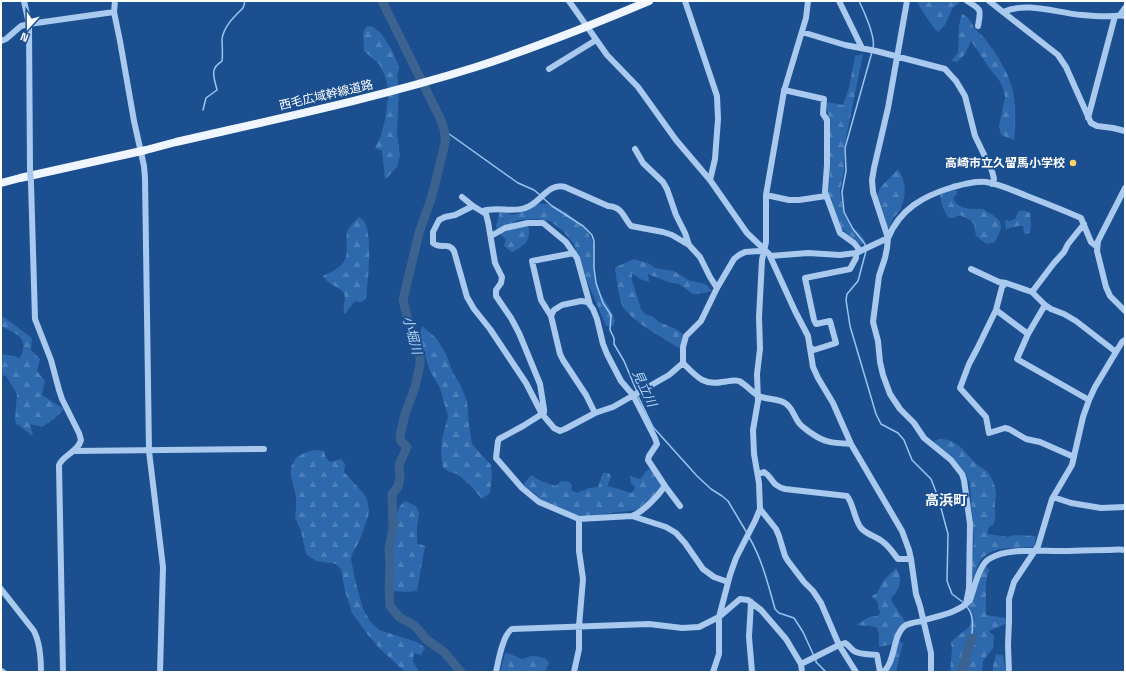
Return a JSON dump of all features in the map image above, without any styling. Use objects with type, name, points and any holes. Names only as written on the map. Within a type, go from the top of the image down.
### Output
[{"type":"main road","name":"西毛広域幹線道路","points":[[1,184],[20,178],[375,95],[445,76],[586,27],[649,1]]},
{"type":"street","points":[[24,1],[30,24],[30,169],[35,320],[51,360],[62,400],[81,438],[80,444],[59,465],[63,672]]},
{"type":"street","points":[[115,1],[114,12],[144,166],[146,185],[148,451],[163,567],[160,672]]},
{"type":"street","points":[[569,1],[607,55],[638,87],[676,140],[710,180],[747,233],[770,256],[808,336],[815,371],[822,386],[833,403],[851,444],[902,531],[909,550],[916,594],[924,620],[931,653],[931,672]]},
{"type":"street","points":[[685,1],[717,96],[718,119],[715,159],[710,180]]},
{"type":"street","points":[[713,672],[719,654],[719,617],[732,567],[760,509],[759,483],[754,454],[753,430],[758,396],[757,374],[760,349],[759,317],[762,260],[766,242],[766,195],[784,90],[808,12],[808,1]]},
{"type":"street","points":[[838,1],[862,48]]},
{"type":"street","points":[[888,238],[872,192],[872,180],[888,108],[907,1]]},
{"type":"street","points":[[967,1],[975,5],[979,10],[978,26]]},
{"type":"street","points":[[989,1],[1061,59],[1091,123],[1097,126],[1125,131]]},
{"type":"street","points":[[1003,12],[1009,9],[1043,8],[1079,15],[1120,16]]},
{"type":"street","points":[[1088,118],[1120,16],[1125,8]]},
{"type":"street","points":[[1,41],[6,39],[21,26],[114,12]]},
{"type":"street","points":[[802,32],[845,45],[873,50],[942,67],[948,71],[965,96],[977,140],[992,171],[994,179],[992,184]]},
{"type":"street","points":[[549,69],[596,40]]},
{"type":"street","points":[[784,90],[824,99],[823,114],[827,120],[826,196],[840,233],[854,243],[858,248],[856,258],[850,269],[805,278],[814,320],[816,324],[830,321],[836,343],[814,350],[811,348]]},
{"type":"street","points":[[635,149],[643,163],[663,182],[667,189],[689,245]]},
{"type":"street","points":[[966,604],[969,588],[970,524],[962,474],[951,460],[924,438],[914,423],[894,402],[883,375],[880,362],[878,341],[873,322],[879,276],[885,258],[890,232],[903,214],[918,201],[943,190],[968,182],[980,182],[1013,190],[1081,218],[1091,242],[1097,247]]},
{"type":"street","points":[[483,211],[492,209],[524,209],[540,199],[554,186],[565,187],[608,206],[614,206],[622,212],[631,226],[661,231],[679,238],[689,245],[700,257],[717,288]]},
{"type":"street","points":[[1125,188],[1098,242],[1097,247],[1097,255],[1107,291],[1125,311]]},
{"type":"street","points":[[766,195],[789,200],[826,196]]},
{"type":"street","points":[[462,197],[486,214],[495,264],[502,277],[496,290],[496,296],[515,324],[540,384],[544,409],[544,413],[499,439],[496,458],[522,488],[539,502],[579,519],[632,516],[666,526],[676,533],[685,543],[703,569],[714,577],[728,582]]},
{"type":"street","points":[[473,206],[455,215],[439,220],[433,232],[433,242],[438,246],[452,247],[467,297],[474,309],[490,329],[526,383],[542,414],[554,428],[560,431],[595,412],[614,407],[669,375],[683,363],[686,336],[701,321],[717,288],[736,256],[745,252],[764,251]]},
{"type":"street","points":[[491,236],[504,228],[528,223],[543,223],[566,242],[577,258],[590,305]]},
{"type":"street","points":[[1032,292],[1084,224]]},
{"type":"street","points":[[770,256],[808,254],[840,255],[857,253],[888,238]]},
{"type":"street","points":[[574,253],[532,261],[541,300],[551,316],[560,354],[595,412]]},
{"type":"street","points":[[971,269],[1000,282],[1032,292],[1045,305],[1076,321],[1116,352]]},
{"type":"street","points":[[1006,283],[1002,287],[996,310],[969,364],[960,388],[986,417],[989,433],[1005,428],[1010,429],[1026,439],[1040,442],[1074,457]]},
{"type":"street","points":[[551,316],[554,310],[562,305],[581,301],[588,302],[593,309],[607,354],[621,381],[636,394],[656,441],[657,444],[648,460],[680,506]]},
{"type":"street","points":[[1045,305],[1028,334],[1017,359],[1088,400]]},
{"type":"street","points":[[996,310],[1028,334]]},
{"type":"street","points":[[1009,672],[1009,599],[1017,577],[1038,546],[1053,496],[1072,465],[1088,400],[1122,342],[1125,340]]},
{"type":"street","points":[[683,363],[704,382],[721,383],[737,380],[746,385],[758,396],[775,399],[786,403],[802,427],[825,442],[851,444]]},
{"type":"street","points":[[73,451],[264,449]]},
{"type":"street","points":[[758,474],[764,472],[774,484],[785,489],[847,496],[850,499],[862,529],[885,543],[898,559],[911,559]]},
{"type":"street","points":[[632,516],[651,502],[665,486]]},
{"type":"street","points":[[1053,496],[1071,503],[1101,508],[1125,507]]},
{"type":"street","points":[[760,509],[776,529],[788,561],[821,603],[839,644],[856,672]]},
{"type":"street","points":[[574,672],[579,649],[579,626],[583,580],[579,551],[579,519]]},
{"type":"street","points":[[883,672],[888,667],[900,633],[906,625],[956,610],[966,604],[970,600],[982,568],[988,560],[996,556],[1012,552],[1035,550],[1125,550]]},
{"type":"street","points":[[1,589],[36,635],[41,660],[40,672]]},
{"type":"street","points":[[496,672],[504,640],[509,630],[517,628],[649,624],[682,628],[699,627],[719,617],[740,599],[748,600],[761,610],[786,639],[801,664],[802,672]]},
{"type":"street","points":[[750,602],[749,637],[752,672]]},
{"type":"street","points":[[801,664],[839,644],[845,643],[849,645],[853,651],[877,655],[880,672]]},
{"type":"green space","points":[[916,1],[958,1],[958,4],[953,7],[945,25],[938,32]]},
{"type":"green space","points":[[962,14],[989,44],[1001,62],[1010,81],[1015,107],[1014,140],[1001,135],[999,126],[1005,97],[1003,88],[971,41],[965,54],[957,62],[951,61],[958,53],[959,25]]},
{"type":"green space","points":[[367,26],[373,27],[381,33],[392,50],[399,67],[397,77],[399,89],[397,133],[400,155],[397,167],[385,180],[382,151],[375,148],[380,138],[385,120],[389,91],[385,76],[379,64],[364,51],[363,32]]},
{"type":"green space","points":[[863,54],[844,148],[844,171],[840,191],[844,214],[852,227],[865,240],[861,245],[837,225],[831,198],[828,196],[830,177],[829,120],[827,102],[843,105],[849,88],[855,56]]},
{"type":"green space","points":[[898,169],[903,179],[905,189],[904,200],[900,210],[894,217],[888,229],[877,197],[880,188]]},
{"type":"green space","points":[[953,190],[957,191],[957,194],[953,198],[960,206],[970,209],[983,209],[999,220],[1001,226],[995,242],[988,244],[976,236],[974,224],[970,220],[960,215],[949,218],[943,207],[940,194]]},
{"type":"green space","points":[[539,204],[547,204],[555,207],[571,216],[586,230],[591,237],[594,244],[594,263],[598,288],[615,321],[613,326],[606,326],[587,281],[574,244],[562,230],[550,221],[537,219],[518,220],[511,224],[521,224],[529,227],[529,236],[526,242],[512,252],[504,246],[506,240],[498,231],[496,226],[500,211],[513,215]]},
{"type":"green space","points":[[1022,210],[1030,213],[1030,233],[1024,234],[1023,226],[1006,229],[1005,220],[1010,221],[1015,219],[1018,212]]},
{"type":"green space","points":[[359,217],[364,221],[367,228],[369,247],[366,299],[361,302],[355,301],[345,314],[345,299],[343,292],[328,282],[323,276],[338,268],[344,261],[347,253],[347,232]]},
{"type":"green space","points":[[634,259],[650,264],[655,268],[674,271],[688,280],[705,284],[712,291],[693,294],[679,284],[668,282],[648,274],[649,282],[640,279],[632,273],[632,280],[641,309],[645,314],[676,329],[684,335],[681,349],[640,323],[626,311],[622,305],[615,268]]},
{"type":"green space","points":[[1,316],[32,338],[31,350],[40,359],[37,371],[45,381],[42,395],[64,409],[54,419],[42,427],[30,424],[33,435],[16,424],[17,394],[6,376],[1,375],[1,354],[20,358],[23,342],[19,336],[1,326]]},
{"type":"green space","points":[[422,326],[436,338],[446,354],[453,373],[460,384],[467,401],[472,444],[491,465],[492,476],[490,493],[482,499],[470,485],[457,474],[443,468],[441,454],[442,439],[448,416],[440,388],[430,371],[419,337]]},
{"type":"green space","points":[[939,439],[945,439],[959,446],[976,463],[987,471],[992,479],[996,491],[995,517],[993,525],[990,526],[988,530],[988,534],[1008,537],[1015,535],[1036,537],[1034,547],[1005,548],[991,552],[985,556],[980,561],[972,581],[974,541],[970,485],[968,478],[960,466],[932,442]]},
{"type":"green space","points":[[314,450],[324,451],[326,458],[330,462],[341,459],[345,464],[344,472],[367,499],[369,510],[368,517],[351,559],[363,609],[370,621],[379,630],[417,642],[425,648],[421,655],[414,653],[413,661],[419,672],[405,672],[379,648],[368,635],[352,613],[345,591],[341,569],[336,564],[316,561],[306,554],[301,531],[295,518],[296,497],[291,476],[291,467],[296,458],[304,453]]},
{"type":"green space","points":[[650,469],[656,474],[662,487],[637,510],[581,518],[541,500],[535,493],[525,487],[524,484],[531,475],[541,481],[556,486],[561,481],[569,482],[572,485],[571,490],[577,493],[589,488],[598,487],[603,473],[609,473],[611,477],[608,486],[632,493],[635,487],[631,483],[630,476],[640,479],[646,471]]},
{"type":"green space","points":[[405,501],[416,506],[419,513],[417,543],[425,546],[417,591],[406,592],[392,591],[392,550],[396,514],[400,506]]},
{"type":"green space","points":[[987,567],[989,570],[986,581],[986,615],[1006,618],[1006,624],[989,631],[994,636],[993,648],[983,661],[982,672],[950,672],[952,649],[951,642],[970,626],[971,620],[968,605],[983,568]]},
{"type":"green space","points":[[896,568],[900,577],[900,583],[891,600],[906,623],[893,644],[879,647],[879,634],[877,628],[856,625],[869,617],[880,614],[878,602],[872,596],[877,593],[884,580]]},
{"type":"green space","points":[[899,641],[903,643],[897,672],[886,672]]},
{"type":"green space","points":[[505,653],[522,659],[531,656],[539,657],[546,659],[549,663],[545,672],[500,672]]},
{"type":"green space","points":[[996,654],[1003,655],[1006,672],[993,672]]},
{"type":"waterway","points":[[203,110],[206,98],[217,90],[213,73],[217,65],[222,61],[223,34],[230,22],[243,8],[245,1]]},
{"type":"waterway","name":"小堀川","points":[[382,1],[441,120],[445,137],[445,143],[432,196],[419,233],[403,300],[420,357],[420,365],[400,436],[401,441],[407,447],[399,465],[400,478],[398,487],[392,494],[393,529],[389,549],[390,606],[399,617],[414,625],[427,640],[444,652],[461,672]]},
{"type":"waterway","points":[[859,1],[871,31],[873,48]]},
{"type":"waterway","points":[[865,247],[865,244],[853,229],[844,212],[842,192],[846,171],[845,148],[872,52]]},
{"type":"waterway","name":"見立川","points":[[445,131],[518,183],[534,190],[540,195]]},
{"type":"waterway","name":"見立川","points":[[543,198],[552,206],[583,226],[592,235],[594,241],[594,268],[596,283],[603,303],[611,315],[610,330],[614,338],[614,344],[624,361],[637,392]]},
{"type":"waterway","points":[[866,251],[858,281],[847,294],[846,300],[850,326],[876,414],[881,424],[898,433],[904,440],[912,460],[931,479],[938,497],[948,534],[947,581],[952,594],[964,603]]},
{"type":"waterway","name":"見立川","points":[[638,396],[653,427],[697,476],[711,489],[728,501],[747,533]]},
{"type":"waterway","name":"見立川","points":[[749,537],[761,563],[775,609],[779,613],[794,618],[803,632],[814,656]]},
{"type":"waterway","points":[[966,606],[972,617],[972,638]]},
{"type":"waterway","points":[[961,672],[972,638]]},
{"type":"waterway","name":"見立川","points":[[816,660],[816,662],[826,672]]},
{"type":"place","name":"高崎市立久留馬小学校","points":[[1073,163]]},
{"type":"district","name":"高浜町","points":[[946,500]]}]
